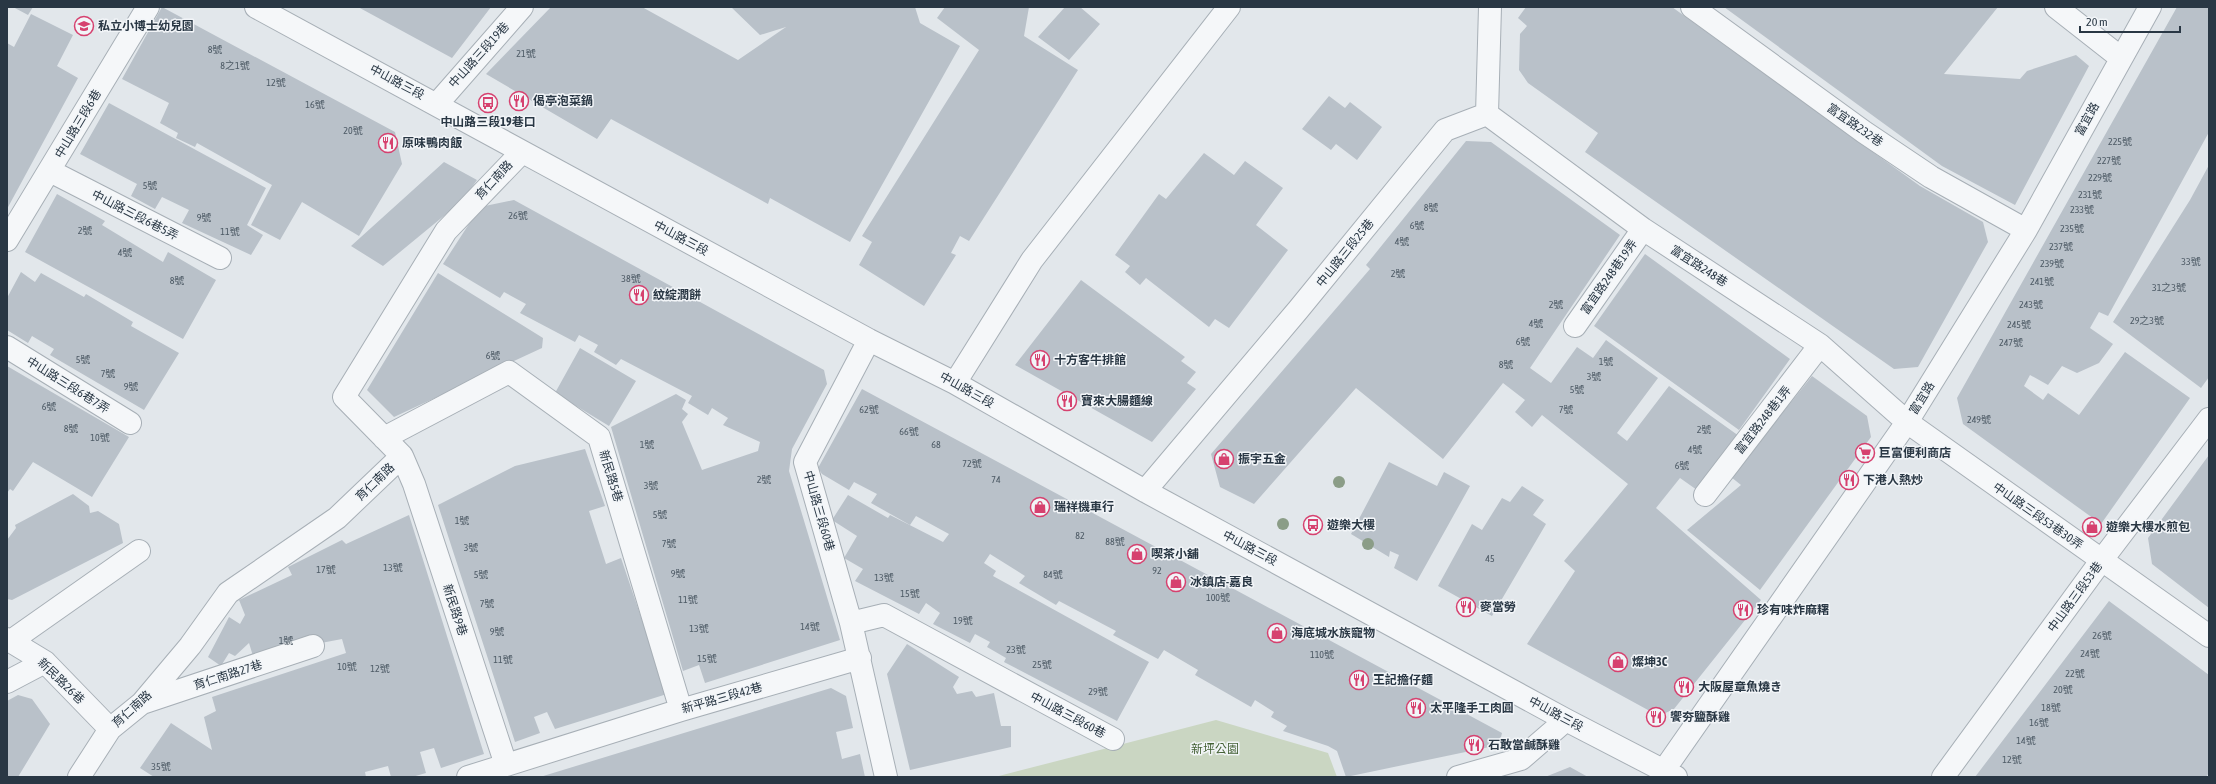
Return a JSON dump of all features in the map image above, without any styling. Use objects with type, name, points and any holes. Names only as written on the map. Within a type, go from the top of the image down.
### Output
[{"type":"street","name":"中山路三段6巷","points":[[7,240],[148,7]]},
{"type":"street","name":"中山路三段","points":[[256,7],[869,340],[955,383],[1145,491],[1566,720],[1670,774]]},
{"type":"street","name":"中山路三段19巷","points":[[437,104],[522,7]]},
{"type":"street","points":[[955,383],[1032,260],[1229,7]]},
{"type":"street","points":[[1487,114],[1490,7]]},
{"type":"street","name":"富宜路232巷","points":[[1692,7],[1876,140],[1931,177],[2026,230]]},
{"type":"street","points":[[2056,7],[2121,58]]},
{"type":"street","name":"富宜路","points":[[1670,774],[1907,422],[2026,230],[2150,7]]},
{"type":"street","name":"富宜路248巷","points":[[1487,114],[1642,228],[1820,345],[1907,422]]},
{"type":"street","name":"中山路三段25巷","points":[[1145,491],[1298,310],[1445,130],[1487,114]]},
{"type":"street","name":"育仁南路","points":[[79,777],[110,729],[142,703],[190,646],[228,593],[337,518],[402,456],[344,397],[446,231],[522,152]]},
{"type":"street","name":"中山路三段6巷5弄","points":[[50,171],[220,258]]},
{"type":"street","name":"富宜路248巷19弄","points":[[1575,326],[1642,228]]},
{"type":"street","name":"中山路三段60巷","points":[[860,658],[805,462],[869,340]]},
{"type":"street","name":"富宜路248巷1弄","points":[[1705,495],[1820,345]]},
{"type":"street","name":"中山路三段6巷7弄","points":[[7,347],[130,423]]},
{"type":"street","name":"新民路5巷","points":[[384,438],[509,372],[599,437],[681,710]]},
{"type":"street","name":"中山路三段53巷","points":[[1943,777],[2101,561],[2209,419]]},
{"type":"street","name":"中山路三段53巷30弄","points":[[1907,422],[2101,561],[2209,636]]},
{"type":"street","name":"新民路9巷","points":[[402,456],[414,484],[506,764]]},
{"type":"street","points":[[9,640],[139,551]]},
{"type":"street","name":"中山路三段60巷","points":[[851,623],[884,615],[1113,739]]},
{"type":"street","name":"新民路26巷","points":[[9,640],[45,662],[110,729]]},
{"type":"street","name":"育仁南路27巷","points":[[142,703],[313,646]]},
{"type":"street","points":[[860,658],[886,777]]},
{"type":"street","name":"新平路三段42巷","points":[[468,777],[681,710],[860,658]]},
{"type":"street","points":[[7,682],[45,662]]},
{"type":"street","points":[[1458,777],[1521,759],[1566,720]]},
{"type":"green space","name":"新坪公園","points":[[1216,720],[1328,753],[1337,777],[995,777]]},
{"type":"building","points":[[13,7],[33,7],[28,15]]},
{"type":"building","points":[[162,7],[395,132],[402,164],[359,236],[302,202],[280,240],[251,225],[272,185],[197,143],[195,147],[176,138],[178,133],[160,123],[169,103],[122,79]]},
{"type":"building","points":[[358,7],[491,7],[452,58]]},
{"type":"building","points":[[551,7],[642,7],[738,60],[786,27],[760,35],[731,7],[915,7],[920,23],[960,46],[850,242],[770,198],[768,204],[611,119],[597,139],[486,74]]},
{"type":"building","points":[[945,7],[1029,7],[1024,36],[1078,70],[969,241],[960,236],[951,253],[956,255],[924,306],[859,265],[872,242],[862,236],[979,50],[937,18]]},
{"type":"building","points":[[1065,7],[1080,7],[1100,24],[1069,60],[1038,37]]},
{"type":"building","points":[[1526,7],[1672,7],[1920,186],[1983,222],[1988,242],[1918,367],[1894,369],[1585,152],[1598,133],[1528,83],[1519,70],[1520,34],[1527,26],[1518,18]]},
{"type":"building","points":[[1724,7],[1998,7],[1944,74],[2020,79],[2027,71],[2076,55],[2089,66],[2015,205],[1942,166]]},
{"type":"building","points":[[2177,7],[2209,7],[2209,132],[2108,316],[2099,312],[2090,328],[2113,344],[2099,363],[2077,373],[2062,366],[2048,385],[2030,375],[2024,386],[2043,400],[2048,393],[2079,415],[2125,352],[2190,398],[2101,524],[1963,424],[1957,398]]},
{"type":"building","points":[[31,14],[73,35],[57,66],[78,78],[7,209],[7,43],[14,47]]},
{"type":"building","points":[[1329,96],[1345,108],[1350,102],[1382,127],[1357,160],[1336,144],[1331,150],[1302,129]]},
{"type":"building","points":[[109,103],[266,188],[247,225],[263,235],[251,255],[182,223],[189,210],[162,197],[155,209],[131,196],[137,184],[80,154]]},
{"type":"building","points":[[1466,141],[1491,142],[1620,235],[1530,368],[1551,383],[1577,347],[1593,358],[1606,340],[1658,378],[1617,433],[1627,441],[1669,386],[1739,436],[1697,490],[1680,478],[1656,508],[1761,600],[1674,709],[1659,716],[1527,644],[1575,571],[1564,561],[1628,484],[1542,415],[1532,427],[1515,412],[1525,400],[1503,383],[1443,459],[1356,388],[1254,504],[1220,487],[1211,454],[1370,269],[1366,265]]},
{"type":"building","points":[[1204,153],[1234,175],[1245,161],[1283,188],[1256,225],[1288,250],[1229,328],[1215,319],[1209,327],[1146,278],[1140,285],[1125,272],[1130,266],[1115,255],[1159,194],[1166,199]]},
{"type":"building","points":[[444,162],[477,180],[462,201],[383,266],[351,246]]},
{"type":"building","points":[[2209,165],[2209,377],[2201,388],[2113,322],[2190,200]]},
{"type":"building","points":[[57,194],[105,221],[102,225],[163,262],[168,252],[216,280],[183,339],[25,252]]},
{"type":"building","points":[[514,200],[824,370],[827,384],[792,449],[789,471],[840,640],[705,683],[699,665],[683,671],[611,427],[676,394],[686,400],[682,409],[688,414],[682,422],[702,470],[758,451],[760,442],[723,425],[728,418],[712,408],[708,415],[688,403],[692,396],[621,359],[616,365],[594,352],[598,345],[579,335],[575,342],[520,313],[526,304],[504,292],[500,298],[443,264],[480,207]]},
{"type":"building","points":[[1645,254],[1790,359],[1739,430],[1594,326]]},
{"type":"building","points":[[21,272],[35,282],[41,273],[84,297],[86,294],[133,322],[131,326],[179,353],[144,410],[50,355],[54,349],[32,336],[28,343],[7,330],[7,298]]},
{"type":"building","points":[[438,273],[543,338],[542,348],[394,417],[367,390]]},
{"type":"building","points":[[1081,280],[1185,357],[1181,361],[1196,372],[1187,383],[1196,389],[1152,442],[1015,365]]},
{"type":"building","points":[[580,348],[636,381],[609,426],[555,393]]},
{"type":"building","points":[[7,366],[129,437],[92,497],[33,462],[13,491],[10,489],[7,493]]},
{"type":"building","points":[[1812,376],[1867,416],[1871,437],[1760,590],[1687,530],[1741,485],[1731,477]]},
{"type":"building","points":[[862,389],[1502,733],[1499,745],[1346,777],[1337,751],[1328,746],[1283,731],[1287,726],[1271,717],[1274,712],[1255,700],[1251,707],[1195,675],[1198,670],[1164,650],[1158,659],[1113,635],[1116,631],[1059,601],[1056,605],[1019,583],[1025,576],[990,554],[984,563],[996,571],[993,576],[1149,662],[1117,721],[1004,662],[1006,658],[987,647],[990,642],[975,634],[970,643],[933,624],[940,613],[926,603],[919,614],[855,581],[863,569],[844,558],[857,536],[832,520],[848,495],[888,518],[890,515],[943,542],[949,534],[916,516],[910,525],[871,503],[877,494],[854,482],[849,490],[822,474],[818,468]]},
{"type":"building","points":[[585,449],[605,506],[589,511],[606,564],[621,558],[667,694],[555,729],[547,712],[534,717],[540,733],[515,742],[438,505],[515,466]]},
{"type":"building","points":[[2209,455],[2209,608],[2152,564],[2148,538]]},
{"type":"building","points":[[1389,462],[1437,486],[1444,472],[1470,486],[1417,581],[1394,568],[1399,555],[1390,551],[1389,557],[1351,534]]},
{"type":"building","points":[[1522,486],[1544,500],[1533,515],[1546,524],[1492,616],[1438,586],[1472,524],[1482,530],[1502,498],[1510,502]]},
{"type":"building","points":[[73,494],[89,506],[90,513],[98,511],[119,524],[123,543],[12,600],[7,599],[7,540],[16,528],[15,525]]},
{"type":"building","points":[[409,515],[484,754],[441,768],[434,748],[420,752],[426,773],[412,777],[391,777],[388,766],[365,772],[366,777],[154,777],[140,768],[171,723],[212,750],[204,717],[216,711],[212,697],[346,653],[342,639],[253,656],[249,643],[235,656],[229,653],[221,666],[208,657],[229,617],[240,624],[245,615],[239,600],[292,575],[288,567],[342,540],[346,544]]},
{"type":"building","points":[[2109,601],[2209,675],[2209,773],[2206,777],[1975,777]]},
{"type":"building","points":[[907,644],[959,677],[953,687],[957,694],[972,691],[976,697],[994,693],[1001,726],[1011,726],[1011,747],[910,770],[887,674]]},
{"type":"building","points":[[831,688],[846,696],[853,728],[836,732],[842,759],[860,754],[865,777],[540,777]]},
{"type":"building","points":[[18,695],[32,699],[50,724],[18,777],[7,777],[7,701]]},
{"type":"building","points":[[1570,767],[1588,777],[1545,777]]},
{"type":"place","name":"私立小博士幼兒園","points":[[84,26]]},
{"type":"place","name":"偈亭泡菜鍋","points":[[519,101]]},
{"type":"place","name":"中山路三段19巷口","points":[[488,103]]},
{"type":"place","name":"原味鴨肉飯","points":[[388,143]]},
{"type":"place","name":"紋綻潤餅","points":[[639,295]]},
{"type":"place","name":"十方客牛排館","points":[[1040,360]]},
{"type":"place","name":"寶來大腸麵線","points":[[1067,401]]},
{"type":"place","name":"巨富便利商店","points":[[1865,453]]},
{"type":"place","name":"振宇五金","points":[[1224,459]]},
{"type":"place","name":"下港人熱炒","points":[[1849,480]]},
{"type":"place","name":"瑞祥機車行","points":[[1040,507]]},
{"type":"place","name":"遊樂大樓","points":[[1313,525]]},
{"type":"place","name":"遊樂大樓水煎包","points":[[2092,527]]},
{"type":"place","name":"喫茶小舖","points":[[1137,554]]},
{"type":"place","name":"冰鎮店-嘉良","points":[[1176,582]]},
{"type":"place","name":"麥當勞","points":[[1466,607]]},
{"type":"place","name":"珍有味炸麻糬","points":[[1743,610]]},
{"type":"place","name":"海底城水族寵物","points":[[1277,633]]},
{"type":"place","name":"燦坤3C","points":[[1618,662]]},
{"type":"place","name":"王記擔仔麵","points":[[1359,680]]},
{"type":"place","name":"大阪屋章魚燒き","points":[[1684,687]]},
{"type":"place","name":"太平隆手工肉圓","points":[[1416,708]]},
{"type":"place","name":"饗夯鹽酥雞","points":[[1656,717]]},
{"type":"place","name":"石敢當鹹酥雞","points":[[1474,745]]}]
